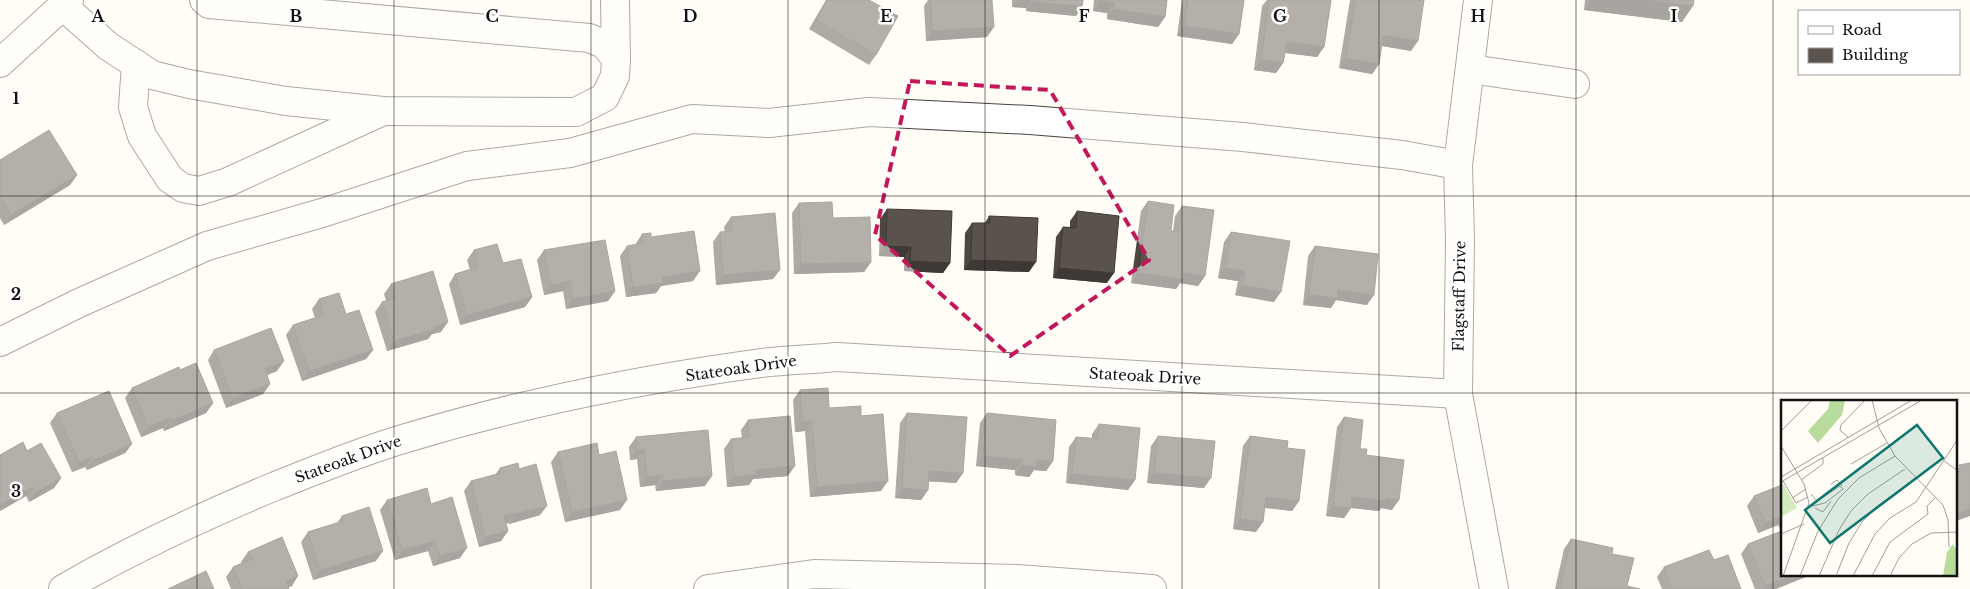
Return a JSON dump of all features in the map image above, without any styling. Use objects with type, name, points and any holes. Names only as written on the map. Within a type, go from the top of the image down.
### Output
[{"type":"street","points":[[204,0],[209,4],[589,38],[604,44],[616,59]]},
{"type":"street","points":[[0,63],[66,3],[108,46],[152,75],[190,84],[286,101],[383,111],[576,112],[605,98],[615,76],[615,0]]},
{"type":"street","name":"Flagstaff Drive","points":[[1478,0],[1458,165],[1460,240],[1458,394],[1487,588]]},
{"type":"street","points":[[136,64],[132,107],[142,136],[170,179],[183,188],[199,191],[228,182],[383,111]]},
{"type":"street","points":[[1470,69],[1575,84]]},
{"type":"street","points":[[0,342],[79,303],[207,246],[467,166],[570,153],[692,119],[769,122],[869,112],[1030,120],[1243,137],[1402,155],[1458,165]]},
{"type":"street","name":"Stateoak Drive","points":[[63,589],[210,513],[307,473],[402,439],[508,411],[608,389],[749,364],[837,357],[1458,394]]},
{"type":"street","points":[[708,589],[814,574],[1016,579],[1152,589]]},
{"type":"highlighted area","points":[[910,81],[1050,90],[1149,260],[1010,356],[875,235]]},
{"type":"building","points":[[827,0],[869,0],[898,16],[876,55],[816,20]]},
{"type":"building","points":[[931,0],[992,0],[994,27],[932,31]]},
{"type":"building","points":[[1033,0],[1083,0],[1082,6],[1033,2]]},
{"type":"building","points":[[1100,0],[1167,0],[1165,17],[1114,9],[1114,3]]},
{"type":"building","points":[[1188,0],[1244,0],[1239,34],[1184,26]]},
{"type":"building","points":[[1269,0],[1331,0],[1324,47],[1287,42],[1283,63],[1261,60]]},
{"type":"building","points":[[1355,0],[1424,0],[1418,41],[1383,35],[1379,64],[1346,58]]},
{"type":"building","points":[[1643,0],[1694,0],[1693,6]]},
{"type":"building","points":[[49,130],[77,175],[11,215],[0,197],[0,160]]},
{"type":"building","points":[[1148,201],[1174,205],[1171,231],[1178,232],[1182,206],[1214,210],[1205,276],[1184,273],[1183,279],[1138,273]]},
{"type":"building","points":[[832,202],[833,218],[870,217],[871,262],[801,264],[799,203]]},
{"type":"building","points":[[887,209],[952,211],[950,263],[910,261],[911,247],[886,246]]},
{"type":"building","points":[[1077,211],[1119,216],[1114,273],[1059,268],[1063,227],[1076,228]]},
{"type":"building","points":[[775,213],[780,270],[723,275],[720,232],[733,231],[731,217]]},
{"type":"building","points":[[989,216],[1038,218],[1036,262],[971,260],[972,223],[990,223]]},
{"type":"building","points":[[694,231],[700,271],[662,277],[663,283],[633,287],[627,246],[643,243],[642,234],[651,233],[651,237]]},
{"type":"building","points":[[1231,232],[1290,241],[1281,292],[1242,285],[1245,271],[1225,268]]},
{"type":"building","points":[[605,240],[615,291],[573,299],[570,281],[551,285],[544,250]]},
{"type":"building","points":[[497,244],[503,263],[521,259],[532,297],[467,315],[455,274],[478,267],[474,250]]},
{"type":"building","points":[[1315,246],[1378,254],[1374,295],[1338,290],[1338,298],[1309,295]]},
{"type":"building","points":[[433,271],[448,322],[434,326],[435,329],[394,341],[382,302],[395,298],[391,284]]},
{"type":"building","points":[[339,293],[346,314],[359,310],[373,350],[309,371],[293,325],[324,315],[319,299]]},
{"type":"building","points":[[271,328],[284,361],[265,369],[270,384],[233,398],[214,350]]},
{"type":"building","points":[[196,363],[213,403],[171,421],[170,418],[148,427],[132,388],[179,367],[180,370]]},
{"type":"building","points":[[828,388],[829,408],[861,406],[861,416],[883,414],[888,481],[817,487],[812,421],[802,422],[800,390]]},
{"type":"building","points":[[109,391],[132,444],[94,460],[92,457],[79,463],[57,413]]},
{"type":"building","points":[[907,413],[967,417],[963,473],[929,471],[928,490],[902,488]]},
{"type":"building","points":[[987,413],[1056,420],[1053,461],[1037,460],[1036,467],[1022,465],[1022,460],[983,456]]},
{"type":"building","points":[[790,416],[795,466],[756,470],[756,475],[734,477],[731,439],[749,437],[748,420]]},
{"type":"building","points":[[1344,417],[1363,420],[1360,449],[1367,449],[1366,455],[1404,460],[1399,500],[1386,498],[1386,501],[1352,497],[1351,508],[1333,506]]},
{"type":"building","points":[[1099,424],[1140,428],[1135,480],[1072,474],[1076,437],[1098,439]]},
{"type":"building","points":[[708,430],[712,476],[663,481],[662,475],[647,477],[644,449],[637,450],[636,437]]},
{"type":"building","points":[[1158,436],[1215,441],[1211,478],[1154,473]]},
{"type":"building","points":[[1250,436],[1288,441],[1287,448],[1305,450],[1299,501],[1266,497],[1263,522],[1240,519]]},
{"type":"building","points":[[23,442],[27,451],[41,443],[61,478],[36,492],[33,487],[0,505],[0,455]]},
{"type":"building","points":[[597,443],[599,455],[616,451],[627,500],[572,512],[558,452]]},
{"type":"building","points":[[518,463],[519,469],[536,464],[547,506],[504,516],[508,531],[485,537],[471,481],[501,473],[500,468]]},
{"type":"building","points":[[1970,463],[1970,509],[1958,513],[1958,469],[1960,468],[1959,465]]},
{"type":"building","points":[[1781,485],[1781,516],[1765,523],[1754,496]]},
{"type":"building","points":[[427,488],[431,504],[452,497],[467,548],[440,556],[435,541],[402,550],[387,500]]},
{"type":"building","points":[[369,507],[383,551],[320,570],[308,532],[343,521],[342,516]]},
{"type":"building","points":[[1781,531],[1781,576],[1790,576],[1765,586],[1748,544]]},
{"type":"building","points":[[282,537],[298,576],[286,581],[289,589],[242,589],[233,567],[252,559],[248,552]]},
{"type":"building","points":[[1571,539],[1613,548],[1612,554],[1634,558],[1627,586],[1640,589],[1560,589]]},
{"type":"building","points":[[1709,550],[1714,560],[1728,555],[1741,589],[1672,589],[1664,567]]},
{"type":"building","points":[[206,571],[214,589],[168,589]]}]
